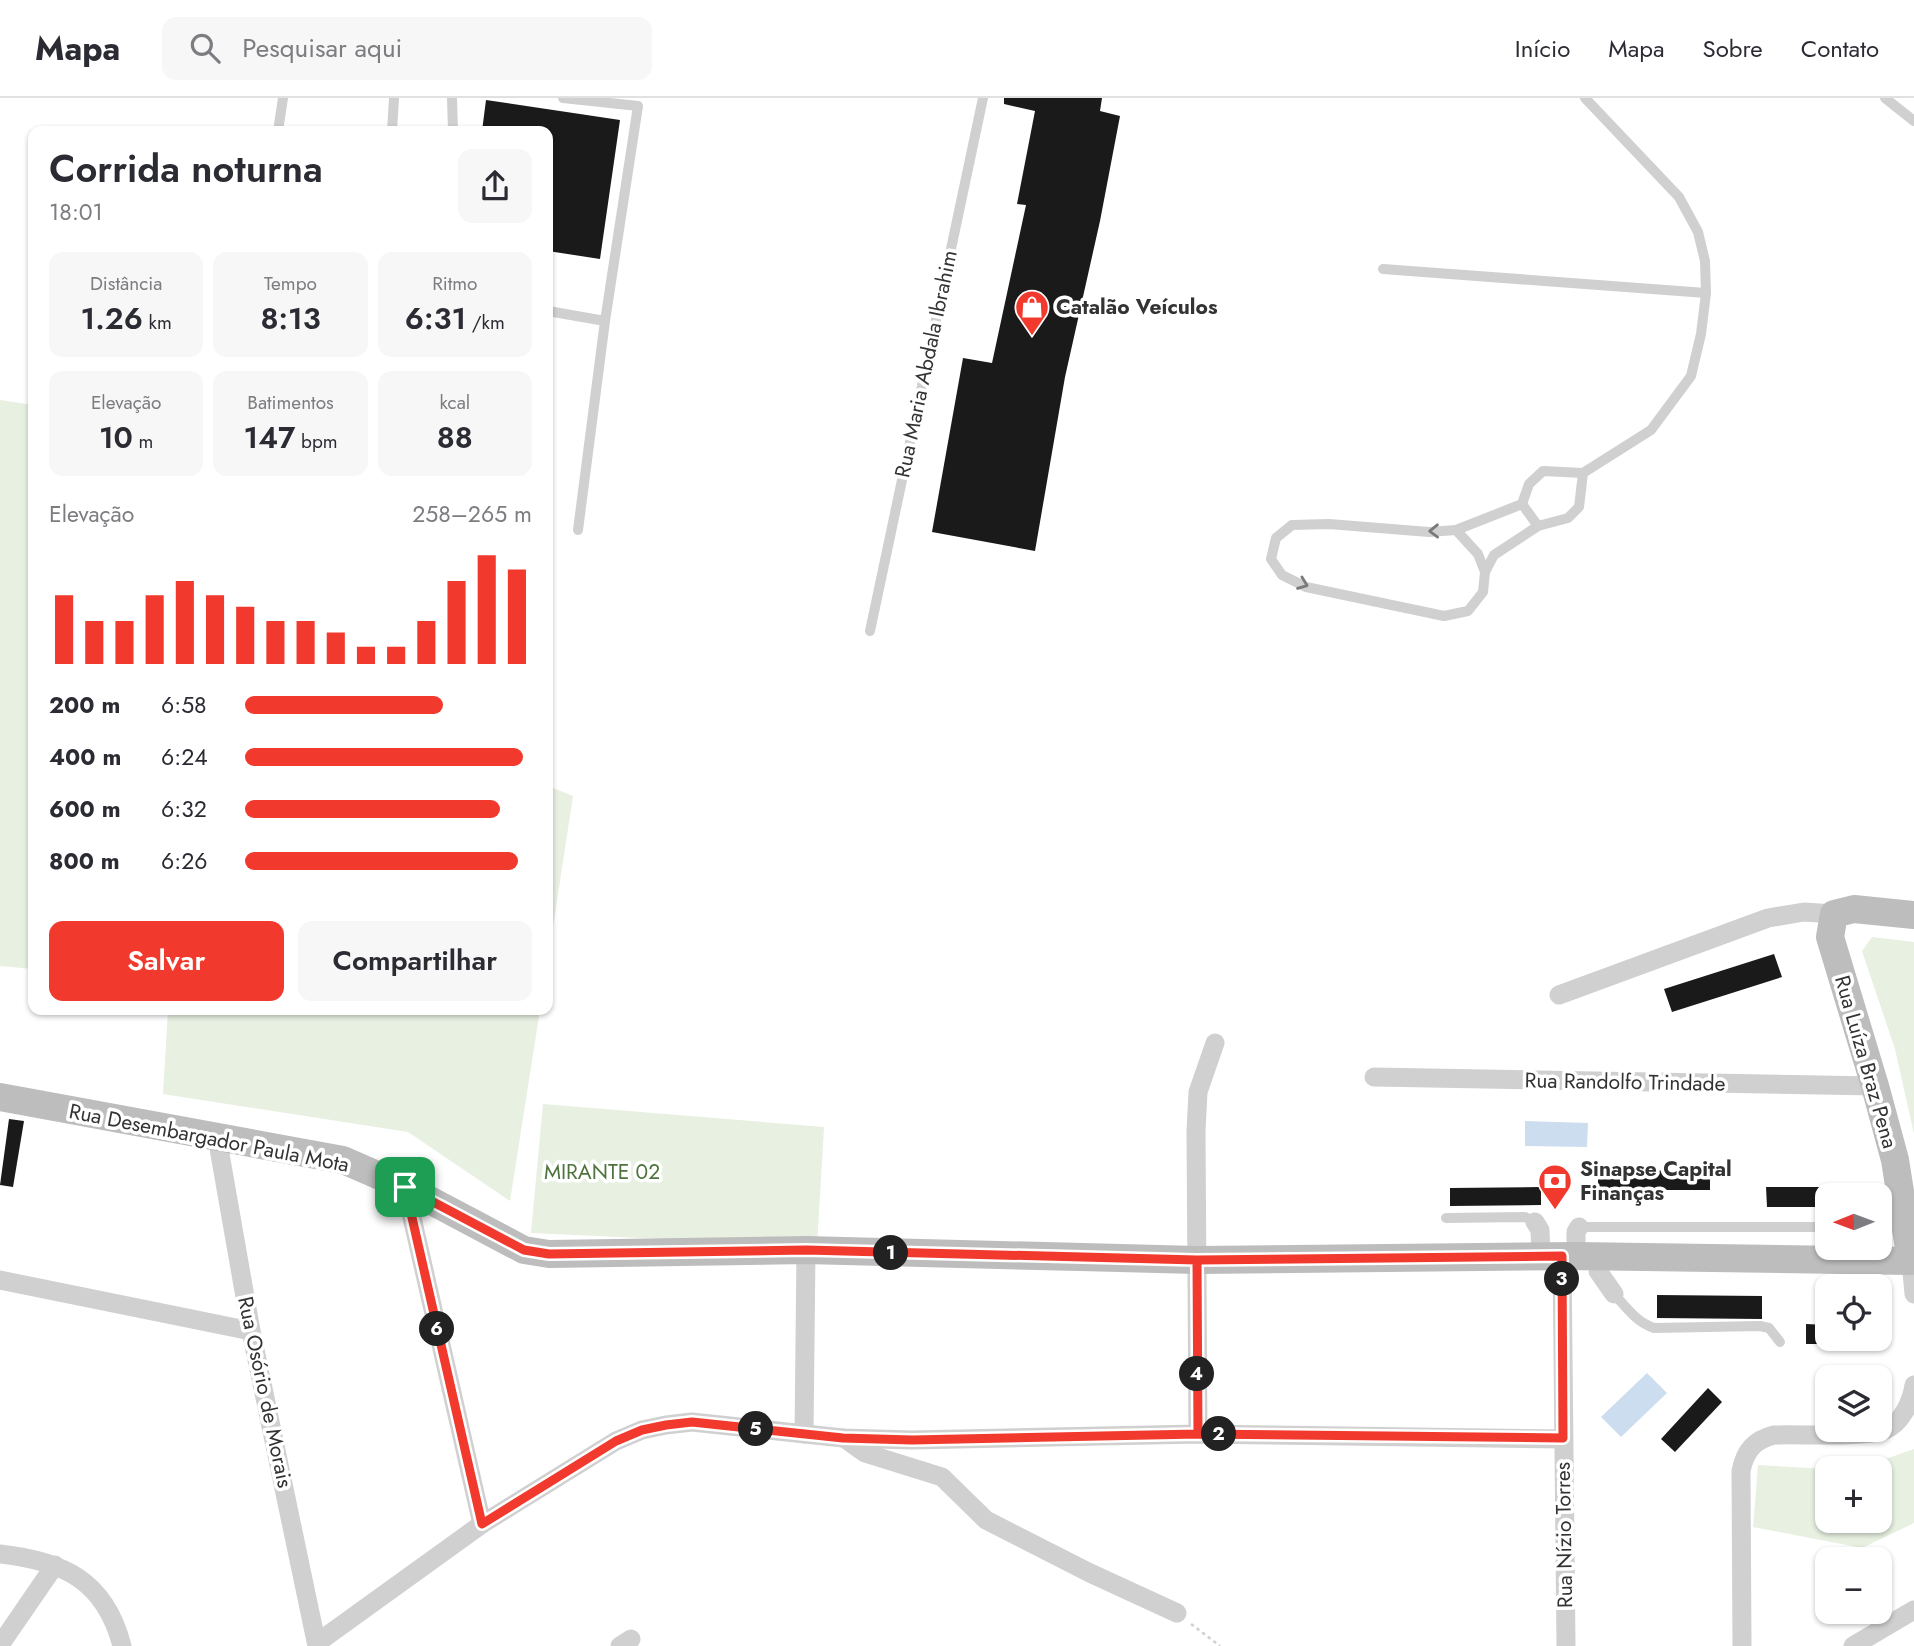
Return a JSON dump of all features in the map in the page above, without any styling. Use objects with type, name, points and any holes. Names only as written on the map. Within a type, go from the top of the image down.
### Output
[{"type":"street","points":[[1559,995],[1768,918],[1804,912],[1834,914],[1854,909],[1914,915]]},
{"type":"street","name":"Rua Luíza Braz Pena","points":[[1834,914],[1830,937],[1895,1160],[1914,1294]]},
{"type":"street","points":[[1198,1434],[1196,1130],[1198,1092],[1214,1043]]},
{"type":"street","name":"Rua Randolfo Trindade","points":[[1374,1077],[1875,1086]]},
{"type":"street","name":"Rua Desembargador Paula Mota","points":[[0,1097],[343,1160],[405,1187],[524,1250],[549,1254],[806,1250],[1197,1260],[1569,1257],[1911,1261]]},
{"type":"street","name":"Rua Osório de Morais","points":[[217,1137],[251,1331],[317,1644]]},
{"type":"street","points":[[405,1187],[482,1524]]},
{"type":"street","points":[[1535,1222],[1539,1230],[1569,1257],[1598,1271],[1614,1294]]},
{"type":"street","points":[[1569,1257],[1579,1227]]},
{"type":"street","points":[[804,1434],[806,1250]]},
{"type":"street","name":"Rua Nízio Torres","points":[[1566,1646],[1563,1438],[1569,1257]]},
{"type":"street","points":[[0,1280],[251,1331]]},
{"type":"street","points":[[1742,1646],[1741,1471],[1744,1458],[1751,1447],[1760,1438],[1774,1435],[1865,1433],[1887,1429],[1902,1414],[1912,1397],[1914,1385]]},
{"type":"street","points":[[317,1644],[482,1524],[616,1441],[642,1430],[692,1422],[843,1438],[912,1440],[1198,1434],[1563,1438]]},
{"type":"street","points":[[843,1438],[865,1453],[942,1477],[986,1520],[1090,1573],[1177,1613]]},
{"type":"street","points":[[0,1554],[55,1564],[94,1589],[118,1630],[122,1646]]},
{"type":"street","points":[[0,1645],[55,1564]]},
{"type":"street","points":[[1853,1646],[1914,1610]]},
{"type":"lane","points":[[279,126],[284,98]]},
{"type":"lane","points":[[392,126],[394,98]]},
{"type":"lane","points":[[452,98],[453,126]]},
{"type":"lane","points":[[563,98],[638,106],[605,321],[578,530]]},
{"type":"lane","name":"Rua Maria Abdala Ibrahim","points":[[870,631],[983,98]]},
{"type":"lane","points":[[1583,473],[1579,507],[1568,518],[1538,526],[1494,555],[1485,572],[1483,592],[1468,611],[1444,615],[1306,587],[1282,575],[1270,559],[1276,538],[1292,525],[1329,524],[1429,532],[1456,530],[1522,504],[1529,484],[1543,471],[1583,473],[1651,430],[1691,376],[1701,334],[1706,293],[1705,261],[1698,232],[1679,197],[1585,98]]},
{"type":"lane","points":[[1885,98],[1914,121]]},
{"type":"lane","points":[[1383,269],[1706,293]]},
{"type":"lane","points":[[553,312],[605,321]]},
{"type":"lane","points":[[1522,504],[1538,526]]},
{"type":"lane","points":[[1456,530],[1478,554],[1485,572]]},
{"type":"lane","points":[[1446,1218],[1525,1217],[1535,1222]]},
{"type":"lane","points":[[1579,1227],[1815,1227]]},
{"type":"lane","points":[[1614,1294],[1634,1317],[1644,1325],[1654,1328],[1760,1326],[1769,1328],[1780,1342]]},
{"type":"path","points":[[1177,1613],[1220,1646]]},
{"type":"green space","points":[[0,400],[28,404],[28,969],[0,966]]},
{"type":"green space","points":[[553,788],[573,796],[553,926]]},
{"type":"green space","points":[[1872,937],[1914,942],[1914,1134],[1895,1049],[1862,951]]},
{"type":"green space","points":[[168,1015],[539,1015],[510,1201],[408,1132],[163,1094]]},
{"type":"green space","name":"MIRANTE 02","points":[[543,1104],[824,1127],[817,1246],[531,1233]]},
{"type":"green space","points":[[1914,1449],[1914,1523],[1864,1547],[1753,1527],[1758,1465],[1815,1468],[1815,1533],[1892,1533],[1892,1457]]},
{"type":"water","points":[[1525,1121],[1588,1123],[1587,1147],[1525,1146]]},
{"type":"water","points":[[1647,1373],[1667,1393],[1621,1437],[1601,1417]]},
{"type":"building","points":[[1004,98],[1102,98],[1100,111],[1120,116],[1065,377],[1035,551],[932,532],[963,358],[992,363],[1026,205],[1017,204],[1035,111],[1004,104]]},
{"type":"building","points":[[486,100],[620,120],[600,259],[553,252],[553,126],[483,126]]},
{"type":"building","points":[[1774,954],[1782,977],[1672,1012],[1664,989]]},
{"type":"building","points":[[9,1119],[24,1121],[13,1187],[0,1185]]},
{"type":"building","points":[[1710,1170],[1710,1190],[1598,1190],[1598,1171]]},
{"type":"building","points":[[1541,1187],[1541,1205],[1450,1206],[1450,1188]]},
{"type":"building","points":[[1766,1187],[1815,1187],[1815,1207],[1767,1207]]},
{"type":"building","points":[[1657,1295],[1762,1296],[1762,1319],[1657,1318]]},
{"type":"building","points":[[1806,1324],[1815,1324],[1815,1344],[1806,1344]]},
{"type":"building","points":[[1708,1388],[1722,1402],[1675,1452],[1661,1439]]},
{"type":"place","name":"Catalão Veículos","points":[[1032,337]]},
{"type":"place","name":"Sinapse Capital Finanças","points":[[1555,1211]]},
{"type":"route","points":[[405,1187],[482,1524],[616,1441],[642,1430],[666,1425],[692,1422],[843,1438],[912,1440],[1198,1434],[1197,1347],[1197,1260],[1562,1256],[1563,1438],[1198,1434],[1197,1260],[806,1250],[549,1254],[524,1250],[405,1187]]}]
